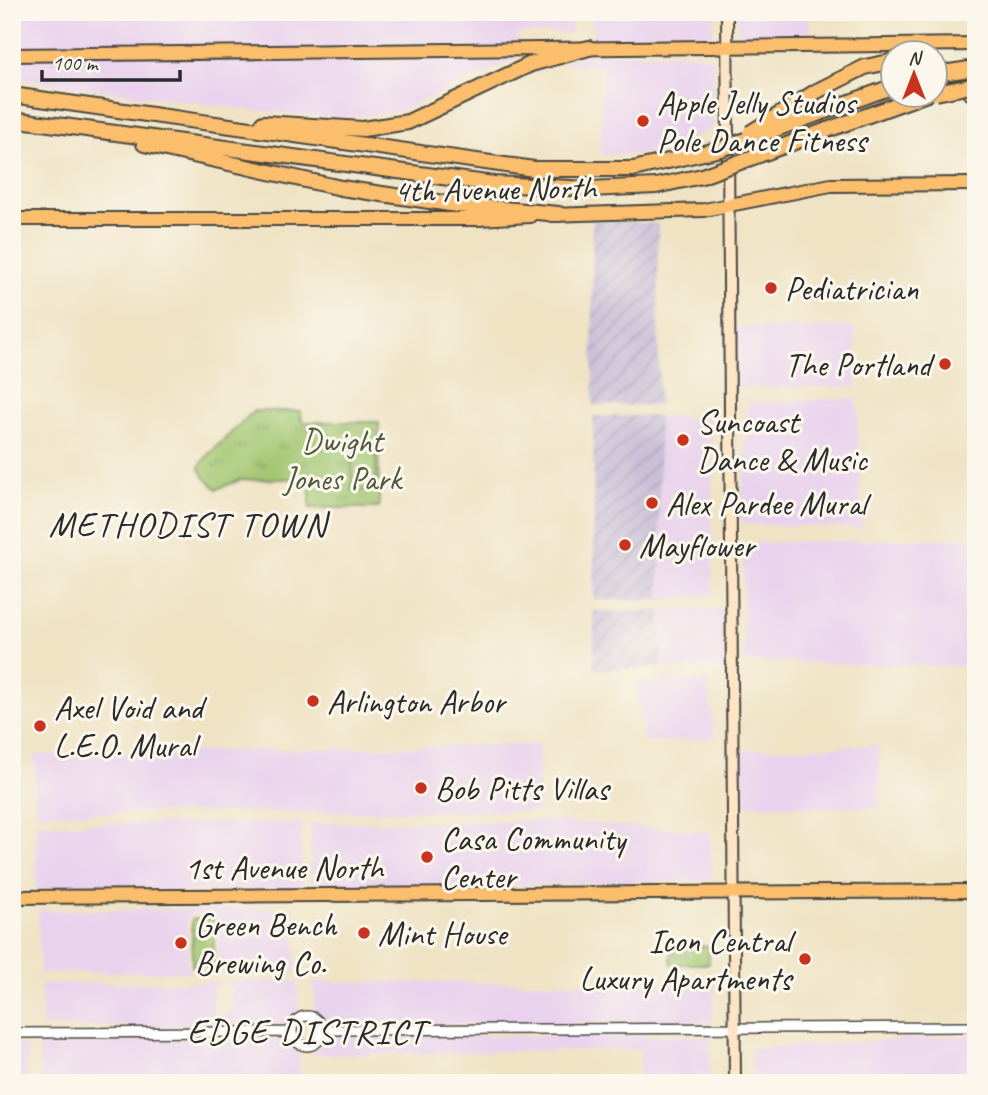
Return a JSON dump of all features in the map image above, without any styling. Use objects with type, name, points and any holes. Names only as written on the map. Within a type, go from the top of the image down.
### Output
[{"type":"highway","points":[[190,119],[341,128],[388,126],[436,111],[531,64],[589,48]]},
{"type":"highway","points":[[721,149],[817,91],[865,67],[880,64]]},
{"type":"highway","points":[[950,71],[976,68]]},
{"type":"highway","points":[[950,79],[963,85],[976,97]]},
{"type":"highway","points":[[950,90],[976,85]]},
{"type":"highway","points":[[12,95],[504,167],[587,172],[652,167],[721,149],[880,91]]},
{"type":"highway","points":[[12,119],[232,146],[529,188],[614,189],[656,186],[735,165],[889,108]]},
{"type":"highway","points":[[71,128],[341,188],[457,205],[559,214]]},
{"type":"main road","points":[[727,12],[735,1083]]},
{"type":"main road","points":[[12,55],[976,44]]},
{"type":"main road","name":"4th Avenue North","points":[[12,219],[478,219],[559,214],[685,212],[831,185],[976,184]]},
{"type":"main road","name":"1st Avenue North","points":[[12,897],[976,891]]},
{"type":"street","points":[[307,1016],[319,1021],[322,1030],[320,1039],[307,1046],[295,1041],[292,1032],[298,1018],[307,1016]]},
{"type":"street","points":[[322,1030],[976,1027]]},
{"type":"street","points":[[12,1033],[292,1032]]},
{"type":"shaded area","points":[[12,12],[572,12],[572,33],[517,33],[517,59],[397,112],[340,118],[251,110],[12,78]]},
{"type":"shaded area","points":[[592,12],[713,12],[713,37],[670,42],[593,43]]},
{"type":"shaded area","points":[[737,12],[810,12],[810,41],[738,37]]},
{"type":"shaded area","points":[[675,53],[713,57],[714,127],[663,153],[601,155],[602,67],[555,62],[589,54]]},
{"type":"shaded area","points":[[592,219],[658,224],[659,405],[593,405]]},
{"type":"shaded area","points":[[855,327],[857,387],[736,388],[735,328]]},
{"type":"shaded area","points":[[857,398],[862,528],[741,524],[748,403]]},
{"type":"shaded area","points":[[593,416],[659,416],[660,600],[594,600]]},
{"type":"shaded area","points":[[659,416],[712,420],[713,594],[660,600]]},
{"type":"shaded area","points":[[973,538],[975,667],[744,661],[743,543]]},
{"type":"shaded area","points":[[727,610],[727,668],[661,668],[661,611]]},
{"type":"shaded area","points":[[594,611],[661,611],[661,668],[594,669]]},
{"type":"shaded area","points":[[661,679],[708,682],[715,739],[644,742],[636,683],[661,686]]},
{"type":"shaded area","points":[[539,744],[539,811],[35,813],[35,755]]},
{"type":"shaded area","points":[[879,745],[880,808],[744,805],[741,750]]},
{"type":"shaded area","points":[[549,821],[709,832],[713,880],[311,890],[311,823]]},
{"type":"shaded area","points":[[301,823],[302,890],[36,891],[36,824]]},
{"type":"shaded area","points":[[294,909],[296,971],[40,973],[38,910]],"holes":[[[192,914],[213,914],[218,919],[218,966],[214,971],[192,971],[188,966],[188,919]]]},
{"type":"shaded area","points":[[298,981],[298,1012],[286,1026],[42,1027],[41,984]],"holes":[[[217,983],[227,983],[231,988],[231,1011],[227,1015],[217,1015],[213,1011],[213,988]]]},
{"type":"shaded area","points":[[314,982],[715,983],[712,1022],[326,1025],[315,1012]]},
{"type":"shaded area","points":[[975,1035],[976,1083],[751,1083],[752,1049]]},
{"type":"shaded area","points":[[326,1036],[710,1036],[710,1083],[640,1083],[640,1049],[312,1055]]},
{"type":"shaded area","points":[[288,1039],[299,1053],[300,1083],[40,1083],[39,1046],[46,1040]]},
{"type":"shaded area","points":[[12,1046],[27,1046],[27,1083],[12,1083]]},
{"type":"green space","name":"Dwight Jones Park","points":[[254,411],[301,411],[302,422],[379,422],[379,508],[310,508],[310,478],[240,480],[217,489],[205,478],[199,467]]},
{"type":"green space","points":[[352,446],[376,446],[376,490],[352,490]]},
{"type":"green space","points":[[192,919],[214,919],[214,966],[192,966]]},
{"type":"green space","points":[[677,946],[709,946],[709,964],[671,964],[671,953]]},
{"type":"place","name":"Apple Jelly Studios Pole Dance Fitness","points":[[643,121]]},
{"type":"place","name":"Pediatrician","points":[[771,288]]},
{"type":"place","name":"The Portland","points":[[945,364]]},
{"type":"place","name":"Suncoast Dance & Music","points":[[683,440]]},
{"type":"place","name":"Alex Pardee Mural","points":[[652,503]]},
{"type":"place","name":"Mayflower","points":[[625,545]]},
{"type":"place","name":"Arlington Arbor","points":[[313,701]]},
{"type":"place","name":"Axel Void and L.E.O. Mural","points":[[40,726]]},
{"type":"place","name":"Bob Pitts Villas","points":[[421,788]]},
{"type":"place","name":"Casa Community Center","points":[[427,857]]},
{"type":"place","name":"Mint House","points":[[364,933]]},
{"type":"place","name":"Green Bench Brewing Co.","points":[[181,943]]},
{"type":"place","name":"Icon Central Luxury Apartments","points":[[805,959]]},
{"type":"district","name":"METHODIST TOWN","points":[[188,524]]},
{"type":"district","name":"EDGE DISTRICT","points":[[307,1031]]}]
